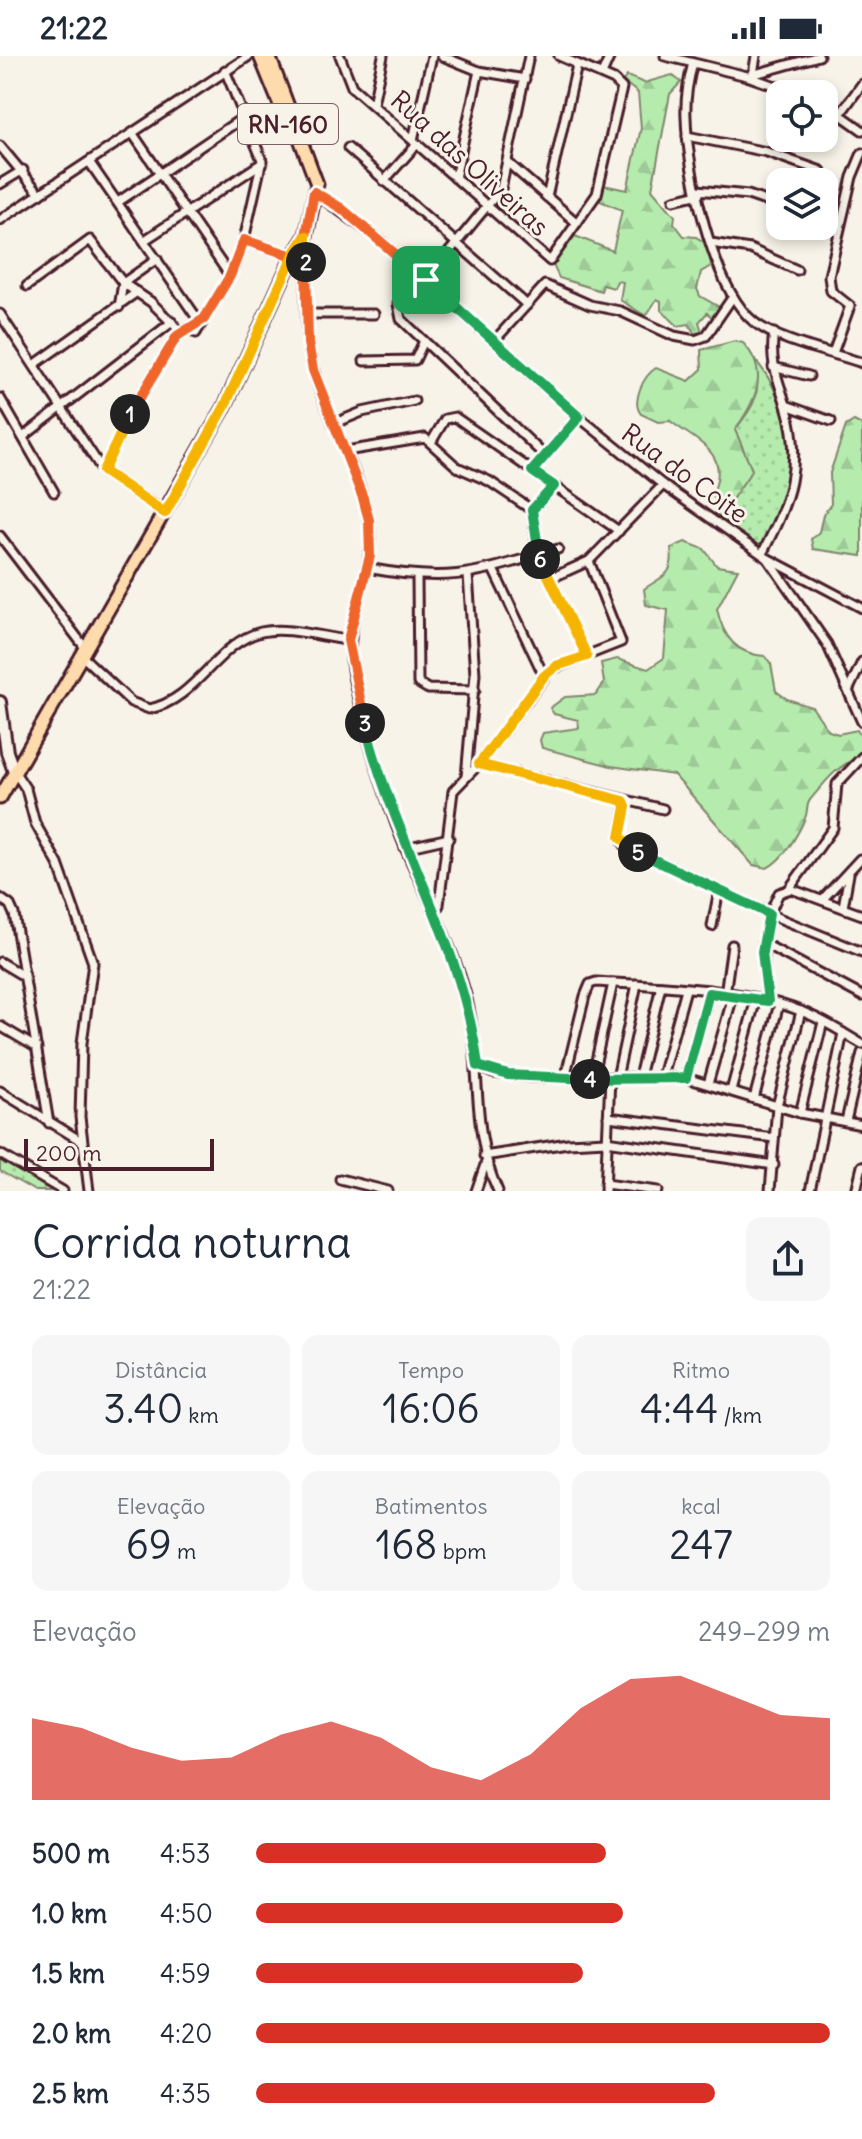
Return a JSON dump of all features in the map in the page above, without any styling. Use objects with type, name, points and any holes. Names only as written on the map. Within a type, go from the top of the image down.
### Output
[{"type":"main road","name":"RN-160","points":[[260,56],[285,108]]},
{"type":"main road","name":"RN-160","points":[[1,796],[224,408],[293,256],[306,236],[317,184],[285,108],[269,56]]},
{"type":"street","points":[[0,220],[249,56]]},
{"type":"street","name":"Rua das Oliveiras","points":[[340,56],[349,84],[550,261],[577,223]]},
{"type":"street","points":[[373,104],[383,56]]},
{"type":"street","points":[[384,181],[415,142],[432,56]]},
{"type":"street","points":[[442,56],[479,71],[525,79]]},
{"type":"street","points":[[426,280],[501,189],[529,56]]},
{"type":"street","points":[[507,162],[577,223],[597,194],[622,88],[602,74],[559,56]]},
{"type":"street","points":[[602,74],[610,56]]},
{"type":"street","points":[[665,56],[766,81]]},
{"type":"street","points":[[750,75],[756,56]]},
{"type":"street","points":[[750,75],[819,56]]},
{"type":"street","points":[[693,63],[686,94],[687,136],[720,276],[732,298],[755,323],[774,333],[861,360]]},
{"type":"street","points":[[547,197],[577,65]]},
{"type":"street","points":[[196,333],[230,276],[244,240],[262,163],[225,70]]},
{"type":"street","points":[[455,178],[479,71]]},
{"type":"street","points":[[841,113],[862,84]]},
{"type":"street","points":[[838,111],[862,130]]},
{"type":"street","points":[[118,202],[244,117]]},
{"type":"street","points":[[133,134],[230,276]]},
{"type":"street","points":[[687,136],[767,152],[812,168]]},
{"type":"street","points":[[0,146],[40,194]]},
{"type":"street","points":[[348,148],[527,305]]},
{"type":"street","points":[[833,353],[850,306],[831,291],[829,276],[852,177],[862,153]]},
{"type":"street","points":[[90,163],[202,320]]},
{"type":"street","points":[[145,240],[262,163]]},
{"type":"street","points":[[0,184],[23,170]]},
{"type":"street","name":"Rua do Coite","points":[[314,192],[326,198],[426,280],[579,417],[663,485],[764,556]]},
{"type":"street","points":[[674,200],[699,192],[748,195],[766,201]]},
{"type":"street","points":[[306,236],[313,370],[346,451],[369,520],[367,568],[348,640],[353,677],[377,774],[405,848],[435,912],[466,996],[478,1066],[485,1159],[498,1191]]},
{"type":"street","points":[[27,286],[90,240],[123,283],[181,332]]},
{"type":"street","points":[[244,240],[293,256]]},
{"type":"street","points":[[711,243],[750,249],[797,270]]},
{"type":"street","points":[[119,307],[123,283],[157,259]]},
{"type":"street","points":[[417,273],[401,296],[397,310],[401,319],[544,455]]},
{"type":"street","points":[[495,340],[545,285],[590,305],[620,311],[674,336],[695,340],[706,336],[732,298]]},
{"type":"street","points":[[34,365],[137,292]]},
{"type":"street","points":[[0,314],[103,471],[165,513]]},
{"type":"street","points":[[308,314],[374,314]]},
{"type":"street","points":[[103,471],[136,403],[181,332],[202,320]]},
{"type":"street","points":[[23,437],[172,322]]},
{"type":"street","points":[[764,556],[794,480],[786,405],[773,367],[774,333]]},
{"type":"street","points":[[364,361],[415,360],[423,343]]},
{"type":"street","points":[[773,367],[809,376]]},
{"type":"street","points":[[0,398],[54,492]]},
{"type":"street","points":[[333,424],[362,412],[414,401]]},
{"type":"street","points":[[786,405],[831,421]]},
{"type":"street","points":[[432,441],[445,419],[455,417],[619,531]]},
{"type":"street","points":[[532,471],[579,417]]},
{"type":"street","points":[[346,451],[411,438],[432,441],[457,467],[489,481],[532,510],[538,554],[587,656]]},
{"type":"street","points":[[549,579],[589,561],[663,485]]},
{"type":"street","points":[[532,510],[554,486]]},
{"type":"street","points":[[0,536],[84,652],[131,702],[149,709],[184,693],[250,635],[277,630],[348,640]]},
{"type":"street","points":[[367,568],[417,577],[468,575],[558,549]]},
{"type":"street","points":[[764,556],[862,608]]},
{"type":"street","points":[[764,556],[827,644],[862,722]]},
{"type":"street","points":[[435,912],[439,905],[449,838],[450,798],[544,676],[556,666],[621,642],[589,561]]},
{"type":"street","points":[[493,569],[544,676]]},
{"type":"street","points":[[466,777],[475,690],[468,575]]},
{"type":"street","points":[[417,577],[418,684],[435,689],[475,690]]},
{"type":"street","points":[[849,689],[862,662]]},
{"type":"street","points":[[0,702],[7,752],[14,771],[26,789],[35,823],[58,864],[93,963],[82,1043],[81,1141],[89,1191]]},
{"type":"street","points":[[768,1001],[763,943],[769,914],[779,893],[789,889],[833,828],[837,784],[862,757]]},
{"type":"street","points":[[479,764],[663,809]]},
{"type":"street","points":[[626,802],[620,833],[622,842],[769,914],[862,952]]},
{"type":"street","points":[[405,848],[449,838]]},
{"type":"street","points":[[822,900],[860,859]]},
{"type":"street","points":[[843,907],[849,874]]},
{"type":"street","points":[[789,889],[862,915]]},
{"type":"street","points":[[712,926],[719,890]]},
{"type":"street","points":[[0,898],[13,910],[49,1123]]},
{"type":"street","points":[[763,943],[862,996]]},
{"type":"street","points":[[708,1084],[729,995],[732,945]]},
{"type":"street","points":[[0,962],[25,977]]},
{"type":"street","points":[[592,1079],[613,983]]},
{"type":"street","points":[[565,1078],[591,984],[661,986],[768,1001],[801,1011],[862,1044]]},
{"type":"street","points":[[637,984],[613,1078],[606,1141],[605,1188],[658,1191]]},
{"type":"street","points":[[639,1077],[661,986]]},
{"type":"street","points":[[662,1076],[686,989]]},
{"type":"street","points":[[686,1078],[709,993]]},
{"type":"street","points":[[731,1091],[756,999]]},
{"type":"street","points":[[754,1099],[779,1004]]},
{"type":"street","points":[[770,1191],[777,1106],[801,1011]]},
{"type":"street","points":[[800,1113],[823,1022]]},
{"type":"street","points":[[0,1026],[37,1048]]},
{"type":"street","points":[[810,1191],[843,1033]]},
{"type":"street","points":[[846,1121],[862,1053]]},
{"type":"street","points":[[478,1066],[508,1075],[592,1079],[686,1078],[800,1113],[862,1125]]},
{"type":"street","points":[[0,1091],[81,1141]]},
{"type":"street","points":[[608,1117],[774,1138]]},
{"type":"street","points":[[485,1159],[568,1143],[606,1141],[774,1165]]},
{"type":"street","points":[[0,1154],[63,1191]]},
{"type":"street","points":[[476,1191],[485,1159]]},
{"type":"street","points":[[856,1191],[862,1166]]},
{"type":"street","points":[[340,1179],[388,1191]]},
{"type":"green space","points":[[672,75],[681,82],[670,94],[652,189],[675,216],[674,223],[684,236],[696,237],[709,245],[711,266],[701,272],[697,289],[700,296],[721,308],[714,319],[707,313],[699,322],[702,332],[694,333],[689,324],[678,326],[661,310],[661,301],[657,299],[646,316],[620,300],[623,282],[617,281],[614,288],[603,285],[601,291],[559,278],[552,263],[575,236],[613,251],[622,210],[600,201],[603,185],[627,190],[641,128],[638,93],[623,81],[627,76],[644,83]]},
{"type":"green space","points":[[735,341],[743,343],[752,354],[758,376],[754,398],[735,430],[752,470],[718,520],[714,515],[719,504],[712,495],[718,469],[710,451],[670,421],[658,422],[641,414],[637,403],[643,383],[656,368],[689,381],[702,369],[701,350]]},
{"type":"green space","points":[[755,360],[773,386],[784,418],[790,452],[786,492],[761,547],[718,520],[752,470],[735,430],[748,412],[757,391]]},
{"type":"green space","points":[[854,421],[862,425],[862,556],[813,549],[811,539],[819,532],[823,515],[831,504],[830,473],[846,426]]},
{"type":"green space","points":[[685,542],[704,549],[717,566],[738,569],[717,609],[720,619],[727,636],[739,648],[765,656],[771,664],[776,691],[787,699],[812,707],[829,731],[838,734],[857,730],[862,738],[862,755],[839,769],[822,785],[809,802],[805,818],[789,846],[767,868],[753,865],[674,775],[611,766],[542,748],[540,740],[543,733],[579,728],[578,720],[554,714],[550,708],[565,697],[596,695],[604,683],[601,663],[617,659],[648,669],[664,658],[668,610],[646,605],[644,589],[666,574],[671,564],[671,548]]},
{"type":"green space","points":[[0,1158],[55,1191],[35,1191],[0,1171]]},
{"type":"route","points":[[426,280],[341,208],[314,192],[306,236],[293,256],[244,240],[230,276],[204,319],[177,336],[164,362],[136,403],[103,471],[111,480],[165,513],[224,408],[293,256],[298,246],[306,236],[308,343],[313,370],[346,451],[369,520],[370,556],[348,640],[353,677],[377,774],[405,848],[458,968],[473,1027],[478,1066],[493,1073],[530,1077],[686,1078],[709,993],[768,1001],[762,952],[769,914],[625,845],[620,830],[626,802],[564,783],[479,764],[544,676],[556,666],[587,656],[538,554],[532,510],[554,486],[532,471],[579,417],[426,280]]}]
